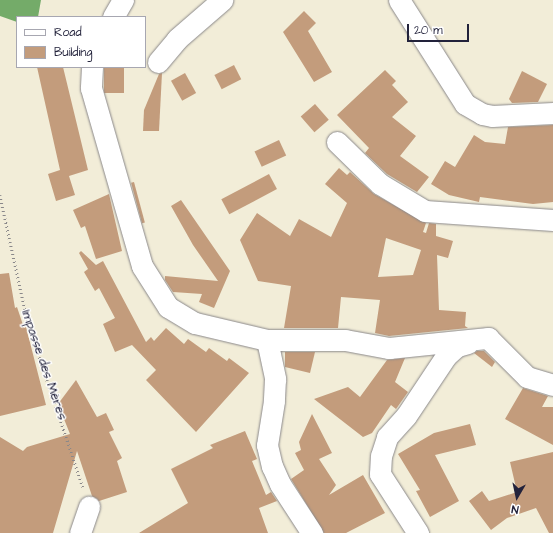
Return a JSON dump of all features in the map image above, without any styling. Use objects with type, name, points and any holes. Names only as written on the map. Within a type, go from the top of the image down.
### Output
[{"type":"street","points":[[114,16],[123,0]]},
{"type":"street","points":[[158,62],[177,39],[222,0]]},
{"type":"street","points":[[398,0],[465,104],[482,114],[492,116],[553,113]]},
{"type":"street","points":[[92,68],[91,88],[142,266],[168,307],[195,323],[267,340],[345,340],[389,348],[488,338]]},
{"type":"street","points":[[337,142],[380,184],[425,211],[553,220]]},
{"type":"street","points":[[488,338],[527,377],[553,385]]},
{"type":"street","points":[[418,533],[380,474],[381,456],[387,437],[406,416],[451,351],[457,346],[488,338]]},
{"type":"street","points":[[267,340],[275,379],[274,401],[267,445],[272,466],[280,484],[312,533]]},
{"type":"street","points":[[80,533],[89,507]]},
{"type":"path","name":"Impasse des Mères","points":[[0,195],[28,323],[89,507]]},
{"type":"green space","points":[[0,0],[41,0],[38,16],[16,16],[16,22],[0,16]]},
{"type":"building","points":[[304,11],[316,23],[308,31],[332,72],[314,82],[283,32]]},
{"type":"building","points":[[234,65],[241,79],[222,89],[214,75]]},
{"type":"building","points":[[37,68],[63,68],[88,170],[69,176],[75,195],[56,201],[48,174],[60,170]]},
{"type":"building","points":[[104,68],[124,68],[124,93],[104,93]]},
{"type":"building","points":[[385,70],[396,81],[392,85],[408,102],[392,117],[416,136],[400,156],[429,177],[417,192],[387,174],[365,153],[369,148],[337,115]]},
{"type":"building","points":[[522,71],[547,84],[538,102],[512,103],[509,99]]},
{"type":"building","points":[[162,73],[159,131],[143,131],[144,110],[159,74]]},
{"type":"building","points":[[185,73],[196,93],[182,101],[171,81]]},
{"type":"building","points":[[315,104],[329,120],[314,132],[301,116]]},
{"type":"building","points":[[553,125],[553,202],[533,204],[480,197],[479,202],[449,195],[431,184],[445,161],[455,167],[474,135],[485,142],[505,144],[508,127]]},
{"type":"building","points":[[279,140],[286,155],[262,167],[255,151]]},
{"type":"building","points":[[339,168],[347,175],[350,172],[374,194],[426,223],[423,232],[426,233],[429,223],[436,224],[436,236],[453,241],[448,258],[437,255],[439,310],[466,312],[465,326],[468,328],[389,336],[375,333],[380,300],[341,297],[338,328],[284,328],[291,286],[258,281],[240,240],[257,213],[290,236],[299,219],[331,237],[347,203],[325,184]],"holes":[[[386,238],[421,250],[413,275],[378,277]]]},
{"type":"building","points":[[269,174],[277,189],[229,214],[221,199]]},
{"type":"building","points":[[134,182],[145,223],[142,223],[131,183]]},
{"type":"building","points":[[109,194],[122,251],[96,259],[85,226],[81,228],[73,210]]},
{"type":"building","points":[[181,200],[230,271],[214,308],[199,302],[202,294],[173,292],[165,280],[165,276],[218,281],[193,245],[171,206]]},
{"type":"building","points":[[81,251],[96,265],[103,261],[146,342],[151,337],[154,341],[166,328],[184,344],[188,339],[206,352],[209,348],[227,361],[229,358],[249,373],[196,432],[146,380],[156,370],[132,345],[115,352],[103,324],[115,318],[99,288],[95,291],[84,272],[88,269],[79,253]]},
{"type":"building","points":[[9,273],[15,308],[17,307],[24,328],[26,327],[46,405],[0,416],[0,274]]},
{"type":"building","points":[[477,351],[484,351],[495,362],[492,367],[474,353]]},
{"type":"building","points":[[285,352],[315,352],[310,373],[285,367]]},
{"type":"building","points":[[405,358],[395,382],[408,392],[396,409],[391,405],[372,433],[363,437],[314,399],[348,387],[360,397],[387,360]]},
{"type":"building","points":[[76,380],[97,417],[106,413],[114,430],[109,432],[122,458],[117,461],[127,492],[99,501],[92,496],[77,451],[53,533],[0,533],[0,437],[23,451],[27,447],[70,434],[58,404]]},
{"type":"building","points":[[523,388],[548,396],[542,407],[553,407],[553,445],[505,419]]},
{"type":"building","points":[[312,414],[332,453],[319,459],[336,485],[329,495],[363,475],[385,513],[346,533],[324,533],[291,479],[304,470],[295,453],[301,450],[299,442]]},
{"type":"building","points":[[470,424],[476,445],[435,455],[459,501],[430,517],[416,491],[420,490],[398,454],[434,433]]},
{"type":"building","points":[[245,431],[257,459],[252,461],[266,495],[271,492],[277,501],[259,508],[268,533],[139,533],[188,503],[171,469],[213,448],[210,445]]},
{"type":"building","points":[[553,452],[553,533],[549,533],[536,508],[507,518],[491,530],[469,501],[482,491],[489,501],[517,492],[510,462]]}]
